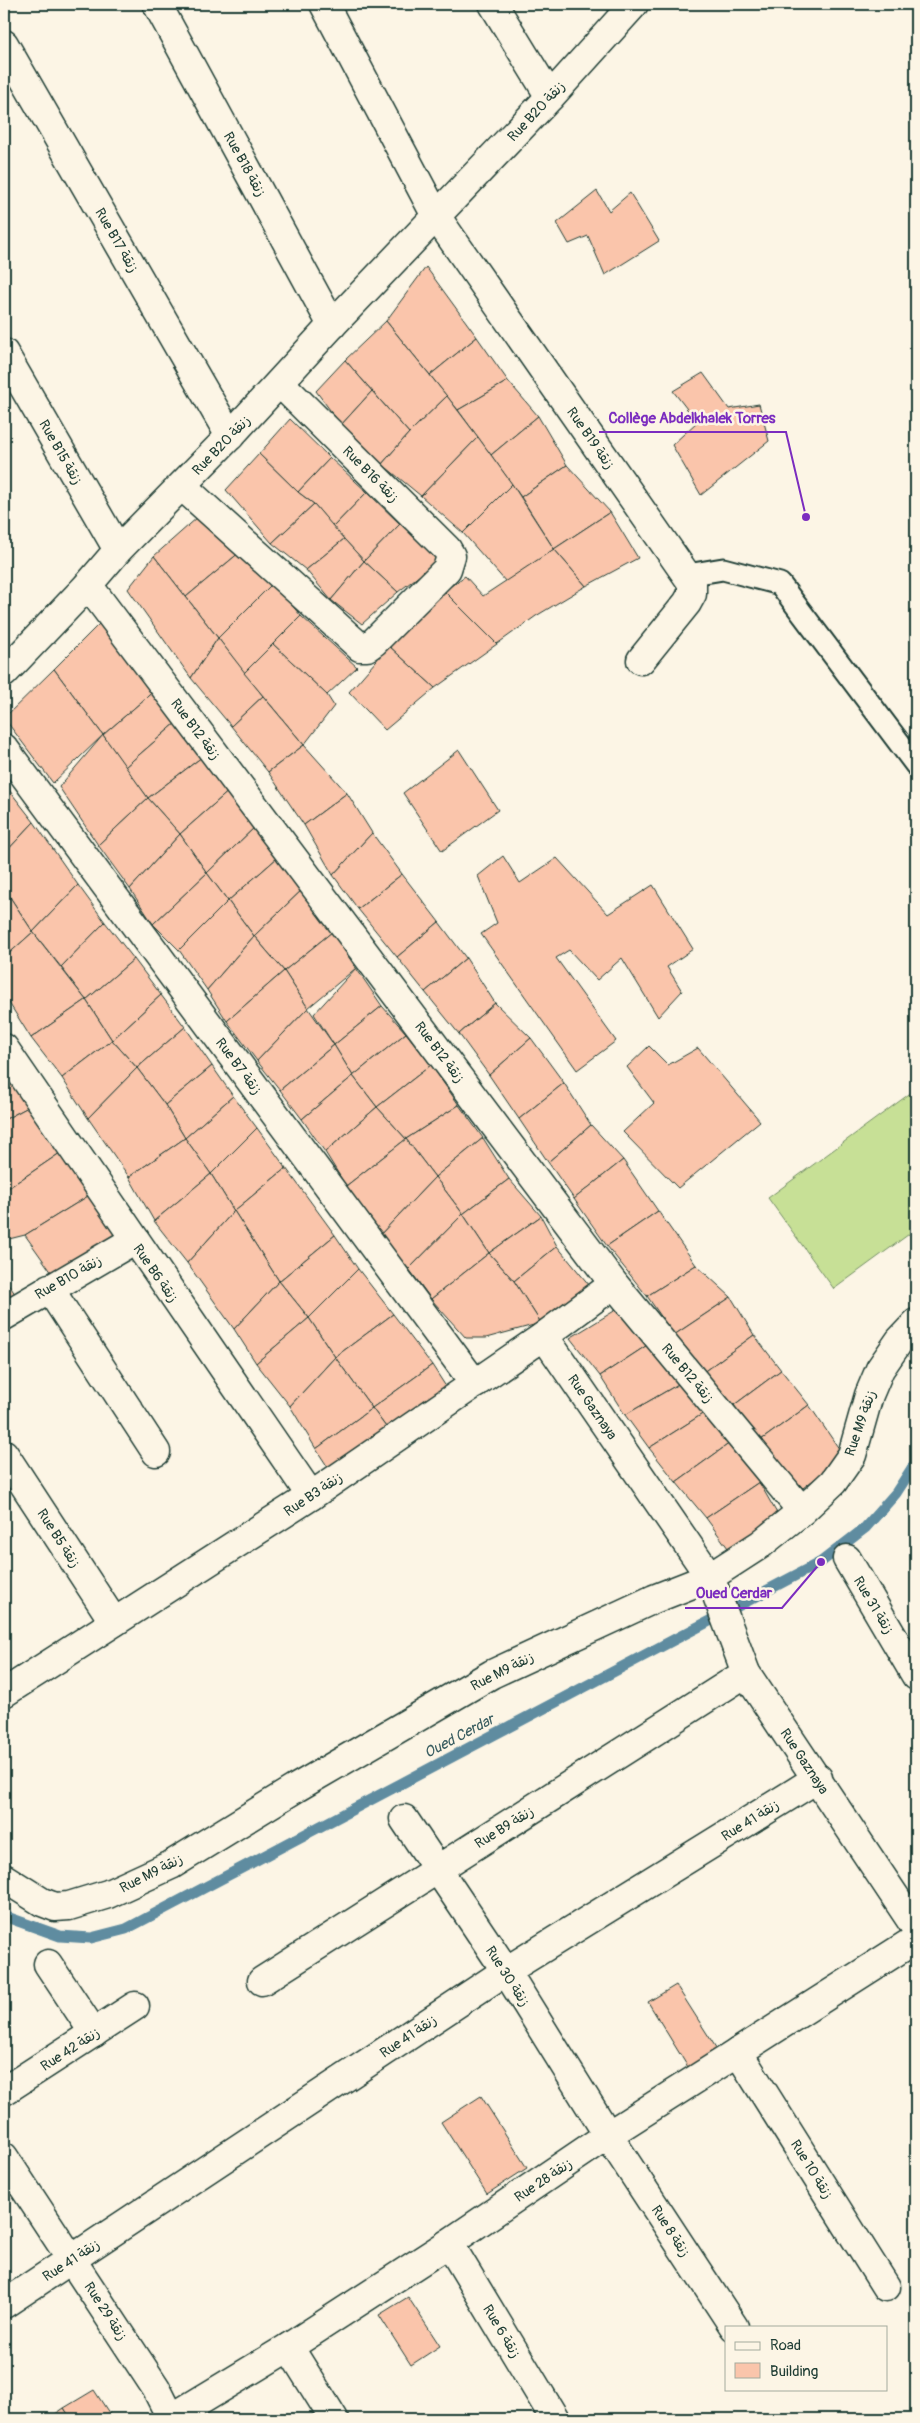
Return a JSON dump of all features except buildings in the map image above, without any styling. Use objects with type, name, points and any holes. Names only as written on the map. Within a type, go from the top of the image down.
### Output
[{"type":"street","name":"Rue B18 زنقة","points":[[157,4],[332,325]]},
{"type":"street","points":[[324,4],[436,216]]},
{"type":"street","points":[[493,4],[550,97]]},
{"type":"street","name":"Rue B20 زنقة","points":[[4,673],[88,586],[118,550],[230,436],[332,325],[550,97],[634,4]]},
{"type":"street","name":"Rue B17 زنقة","points":[[4,44],[230,436]]},
{"type":"street","name":"Rue B19 زنقة","points":[[436,216],[692,584],[692,594],[689,599],[641,660]]},
{"type":"street","name":"Rue B15 زنقة","points":[[4,353],[118,550]]},
{"type":"street","name":"Rue B16 زنقة","points":[[182,486],[360,647],[374,642],[447,569],[451,556],[447,549],[280,383]]},
{"type":"street","name":"Rue B12 زنقة","points":[[88,586],[614,1284],[802,1511]]},
{"type":"street","name":"Rue B7 زنقة","points":[[4,748],[474,1384]]},
{"type":"street","name":"Rue B6 زنقة","points":[[4,1048],[311,1496]]},
{"type":"street","name":"Rue B10 زنقة","points":[[4,1316],[134,1240]]},
{"type":"street","name":"Rue B3 زنقة","points":[[4,1693],[311,1496],[544,1336],[614,1284]]},
{"type":"street","points":[[49,1288],[156,1452]]},
{"type":"street","name":"Rue M9 زنقة","points":[[4,1878],[42,1902],[55,1906],[69,1906],[108,1894],[171,1865],[296,1788],[492,1674],[654,1599],[712,1581],[802,1511],[833,1482],[852,1455],[880,1369],[900,1340],[916,1323]]},
{"type":"street","name":"Rue Gaznaya","points":[[544,1336],[712,1581],[746,1673],[818,1778],[916,1928]]},
{"type":"street","name":"Rue B5 زنقة","points":[[4,1454],[114,1622]]},
{"type":"street","name":"Rue 31 زنقة","points":[[847,1559],[916,1676]]},
{"type":"street","name":"Rue B9 زنقة","points":[[262,1980],[746,1673]]},
{"type":"street","name":"Rue 41 زنقة","points":[[4,2304],[506,1970],[818,1778]]},
{"type":"street","name":"Rue 30 زنقة","points":[[404,1819],[506,1970],[608,2136]]},
{"type":"street","name":"Rue 28 زنقة","points":[[170,2419],[289,2347],[449,2244],[608,2136],[916,1939]]},
{"type":"street","points":[[48,1964],[94,2033]]},
{"type":"street","name":"Rue 42 زنقة","points":[[4,2092],[135,2006]]},
{"type":"street","name":"Rue 10 زنقة","points":[[738,2052],[886,2287]]},
{"type":"street","name":"Rue 8 زنقة","points":[[608,2136],[733,2326]]},
{"type":"street","name":"Rue 29 زنقة","points":[[4,2157],[73,2259],[156,2388],[170,2419]]},
{"type":"street","name":"Rue 6 زنقة","points":[[449,2244],[555,2419]]},
{"type":"street","points":[[289,2347],[334,2419]]},
{"type":"lane","points":[[687,575],[723,569],[780,584],[916,765]]},
{"type":"green space","points":[[916,1089],[916,1229],[834,1289],[768,1198]]},
{"type":"waterway","name":"Oued Cerdar","points":[[4,1916],[60,1936],[91,1938],[126,1929],[821,1562],[865,1528],[896,1493],[916,1462]]},
{"type":"place","name":"Collège Abdelkhalek Torres","points":[[806,517]]},
{"type":"place","name":"Oued Cerdar","points":[[821,1562]]}]
